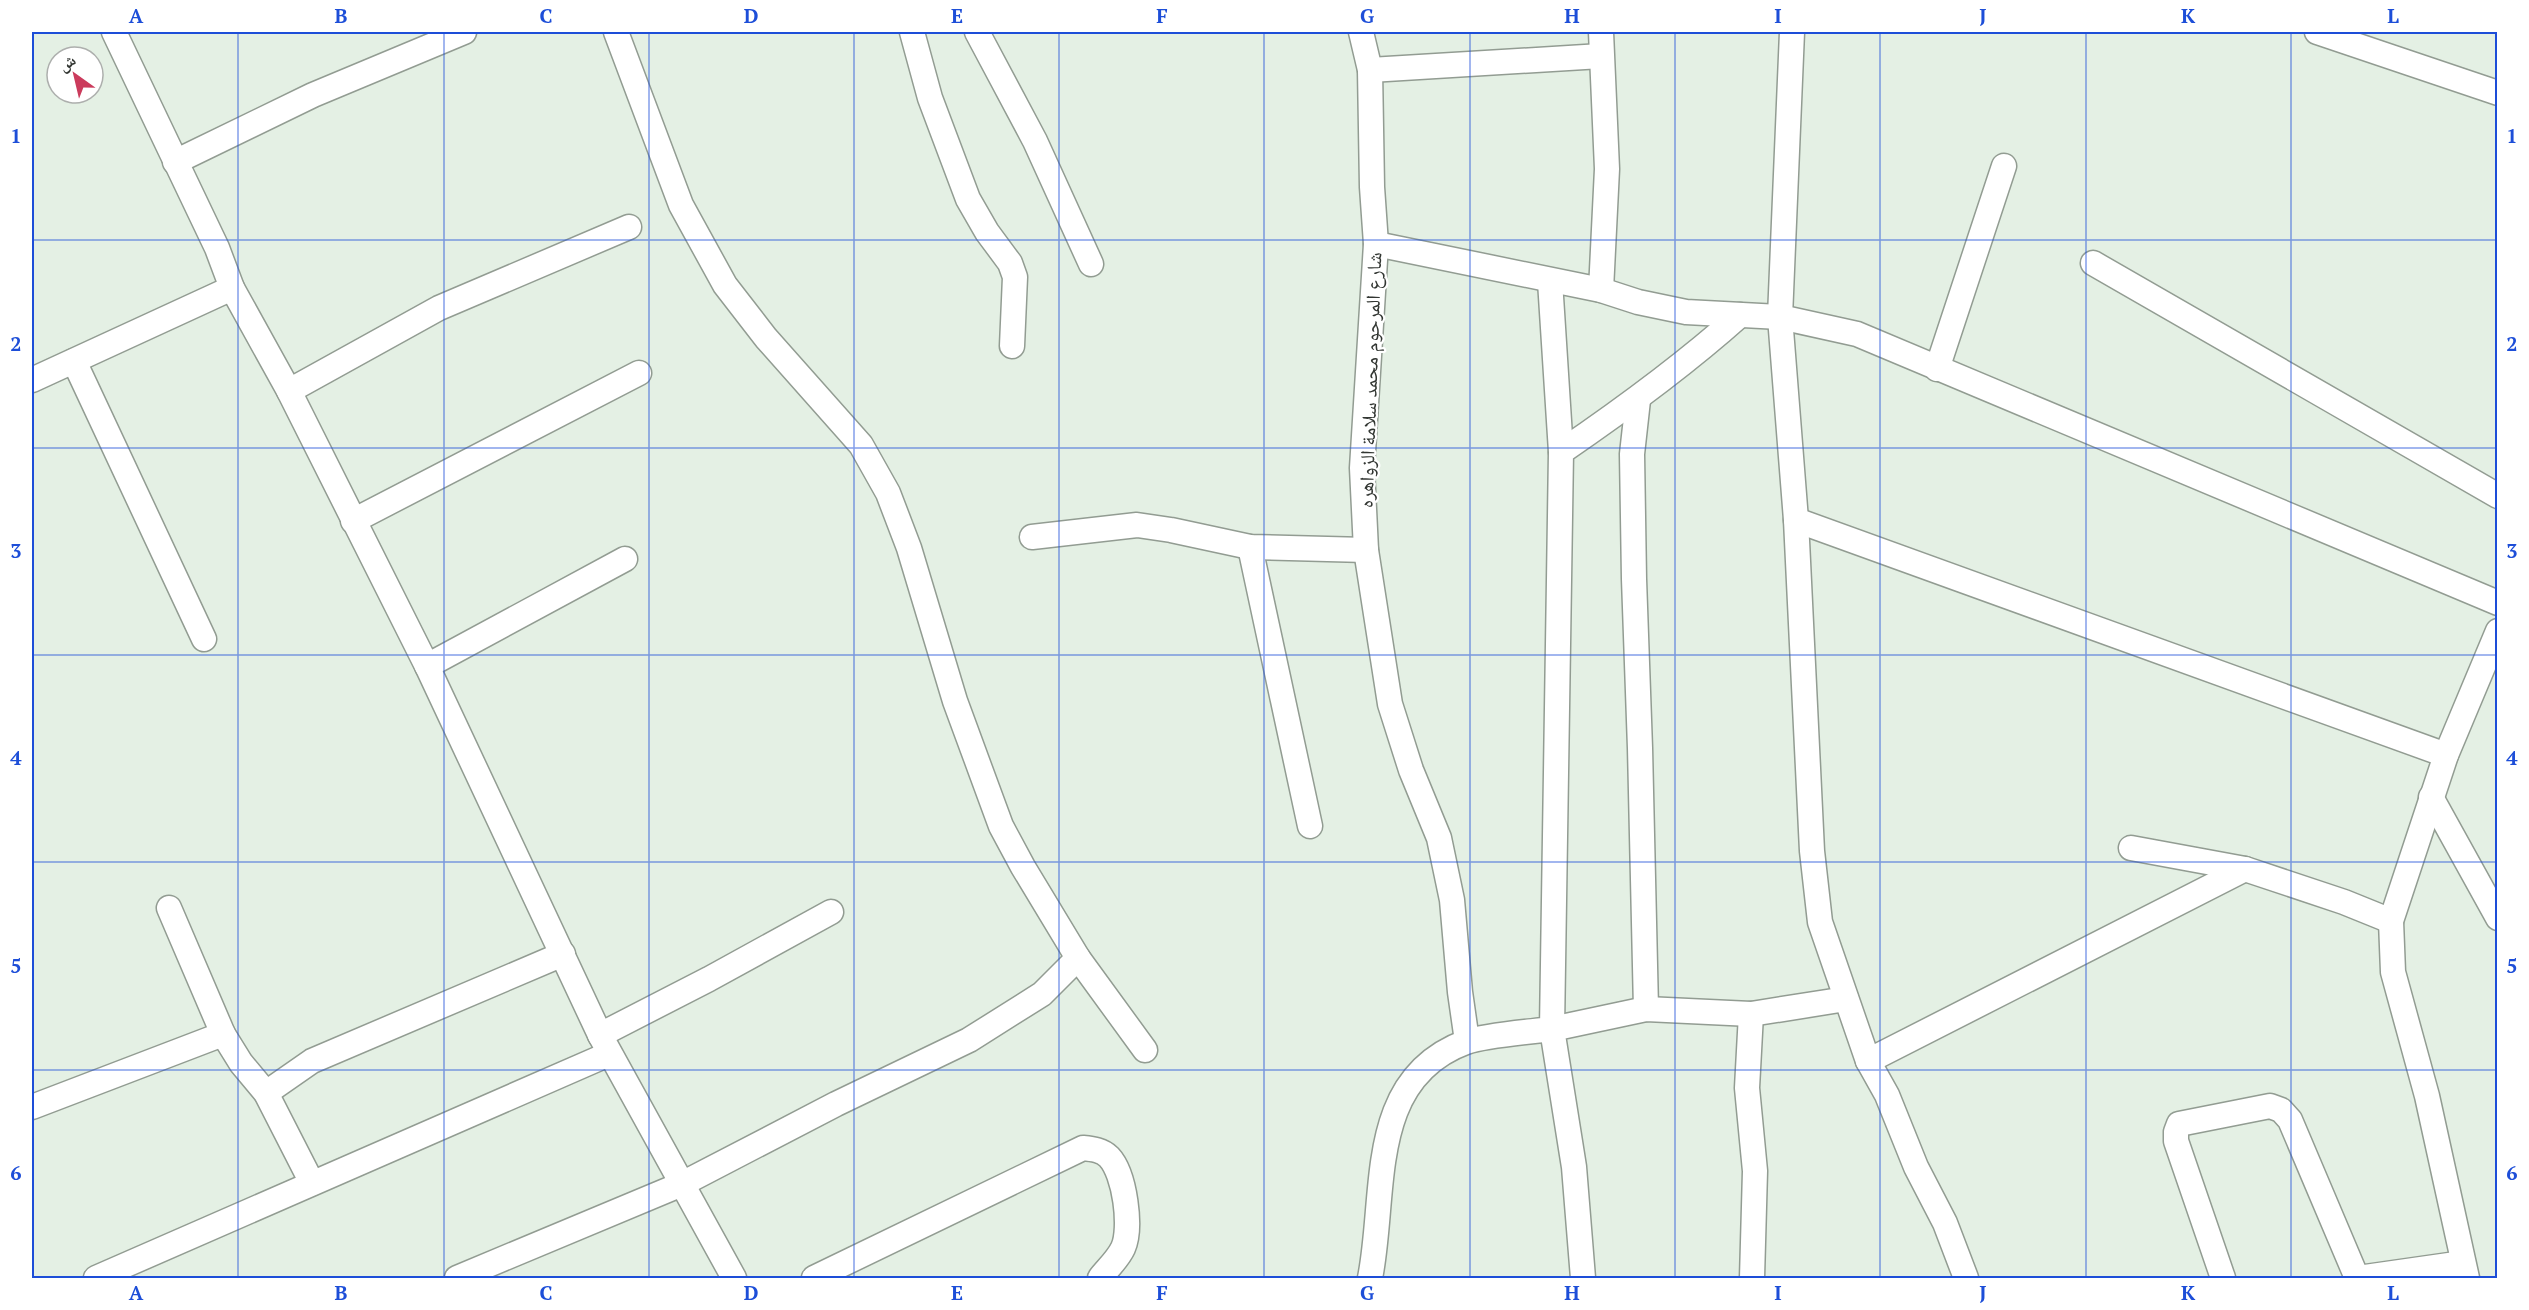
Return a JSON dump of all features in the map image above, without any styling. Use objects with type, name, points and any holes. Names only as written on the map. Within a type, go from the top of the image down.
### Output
[{"type":"street","points":[[175,162],[313,95],[464,32]]},
{"type":"street","points":[[616,32],[681,205],[725,285],[766,339],[861,445],[888,493],[909,548],[955,701],[1001,826],[1034,887],[1078,958],[1145,1050]]},
{"type":"street","points":[[912,32],[930,98],[968,199],[987,232],[1010,263],[1015,277],[1012,346]]},
{"type":"street","points":[[977,32],[1035,141],[1091,264]]},
{"type":"street","name":"شارع المرحوم محمد سلامة الزواهره","points":[[1358,32],[1370,70],[1372,187],[1377,244],[1362,468],[1366,550],[1390,704],[1411,770],[1439,838],[1452,900],[1467,1041]]},
{"type":"street","points":[[1601,32],[1600,56],[1607,169],[1601,290]]},
{"type":"street","points":[[1792,32],[1780,317],[1796,520],[1812,851],[1820,922],[1868,1061],[1887,1095],[1916,1167],[1945,1223],[1965,1278]]},
{"type":"street","points":[[2317,32],[2498,93]]},
{"type":"street","points":[[119,33],[175,162],[217,248],[232,288],[289,391],[427,666],[604,1044],[734,1278]]},
{"type":"street","points":[[1370,70],[1600,56]]},
{"type":"street","points":[[1937,369],[2004,166]]},
{"type":"street","points":[[289,391],[439,308],[629,227]]},
{"type":"street","points":[[1377,244],[1601,290],[1638,302],[1686,312],[1780,317],[1857,334],[2498,603]]},
{"type":"street","points":[[2093,263],[2498,496]]},
{"type":"street","points":[[1550,281],[1561,452],[1552,1029],[1574,1167],[1583,1278]]},
{"type":"street","points":[[32,380],[232,288]]},
{"type":"street","points":[[1561,452],[1638,400],[1691,359],[1740,315]]},
{"type":"street","points":[[74,361],[204,639]]},
{"type":"street","points":[[353,521],[639,373]]},
{"type":"street","points":[[1638,400],[1632,454],[1646,1009]]},
{"type":"street","points":[[1796,520],[2446,755]]},
{"type":"street","points":[[1032,537],[1137,525],[1250,547],[1366,550]]},
{"type":"street","points":[[1250,547],[1310,826]]},
{"type":"street","points":[[427,666],[625,559]]},
{"type":"street","points":[[2223,1278],[2176,1141],[2176,1132],[2179,1124],[2270,1106],[2281,1110],[2290,1120],[2357,1278],[2465,1271],[2427,1096],[2393,972],[2391,921],[2446,755],[2498,631]]},
{"type":"street","points":[[2431,797],[2498,918]]},
{"type":"street","points":[[2130,848],[2246,870],[2344,902],[2391,921]]},
{"type":"street","points":[[1868,1061],[2246,870]]},
{"type":"street","points":[[168,908],[223,1034],[241,1064],[266,1093],[312,1183]]},
{"type":"street","points":[[98,1278],[312,1183],[604,1044],[709,979],[831,912]]},
{"type":"street","points":[[266,1093],[312,1061],[563,954]]},
{"type":"street","points":[[457,1278],[682,1184],[836,1104],[969,1040],[1042,994],[1078,958]]},
{"type":"street","points":[[1370,1278],[1382,1170],[1393,1113],[1406,1088],[1434,1057],[1467,1041],[1552,1029],[1646,1009],[1751,1014],[1846,999]]},
{"type":"street","points":[[1751,1014],[1748,1088],[1755,1171],[1752,1278]]},
{"type":"street","points":[[32,1107],[223,1034]]},
{"type":"street","points":[[814,1278],[1083,1148],[1099,1150],[1110,1158],[1124,1192],[1127,1220],[1123,1248],[1100,1278]]}]
